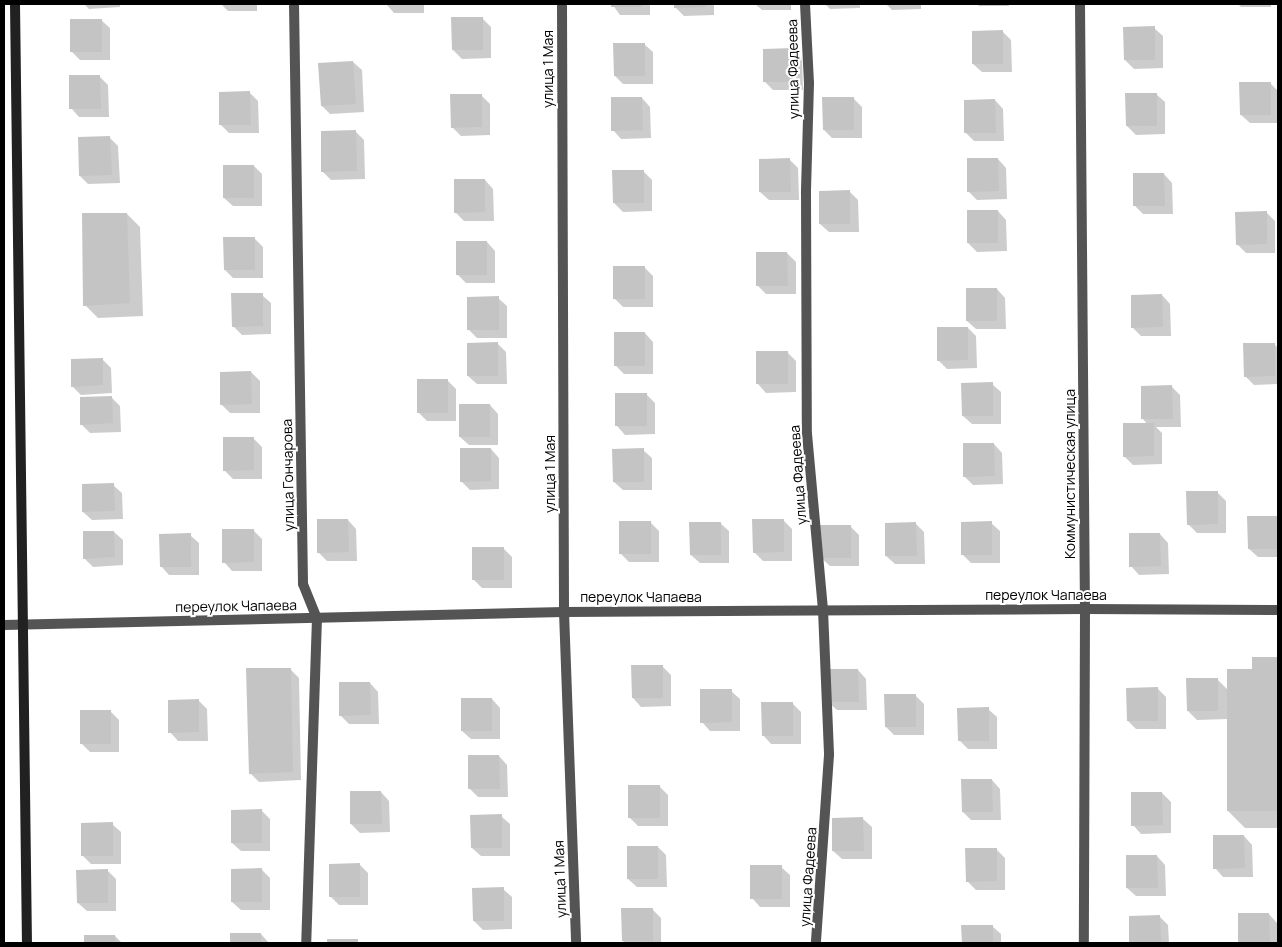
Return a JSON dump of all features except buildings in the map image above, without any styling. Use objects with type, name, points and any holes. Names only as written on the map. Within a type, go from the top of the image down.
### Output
[{"type":"main road","points":[[15,4],[27,943]]},
{"type":"street","name":"улица Гончарова","points":[[294,4],[303,584],[317,618],[306,943]]},
{"type":"street","name":"улица 1 Мая","points":[[562,4],[564,612],[576,943]]},
{"type":"street","name":"улица Фадеева","points":[[805,4],[809,83],[806,193],[807,434],[823,610],[829,755],[816,943]]},
{"type":"street","name":"Коммунистическая улица","points":[[1080,4],[1085,608],[1084,943]]},
{"type":"street","name":"переулок Чапаева","points":[[4,624],[564,612],[1085,608],[1278,610]]}]
